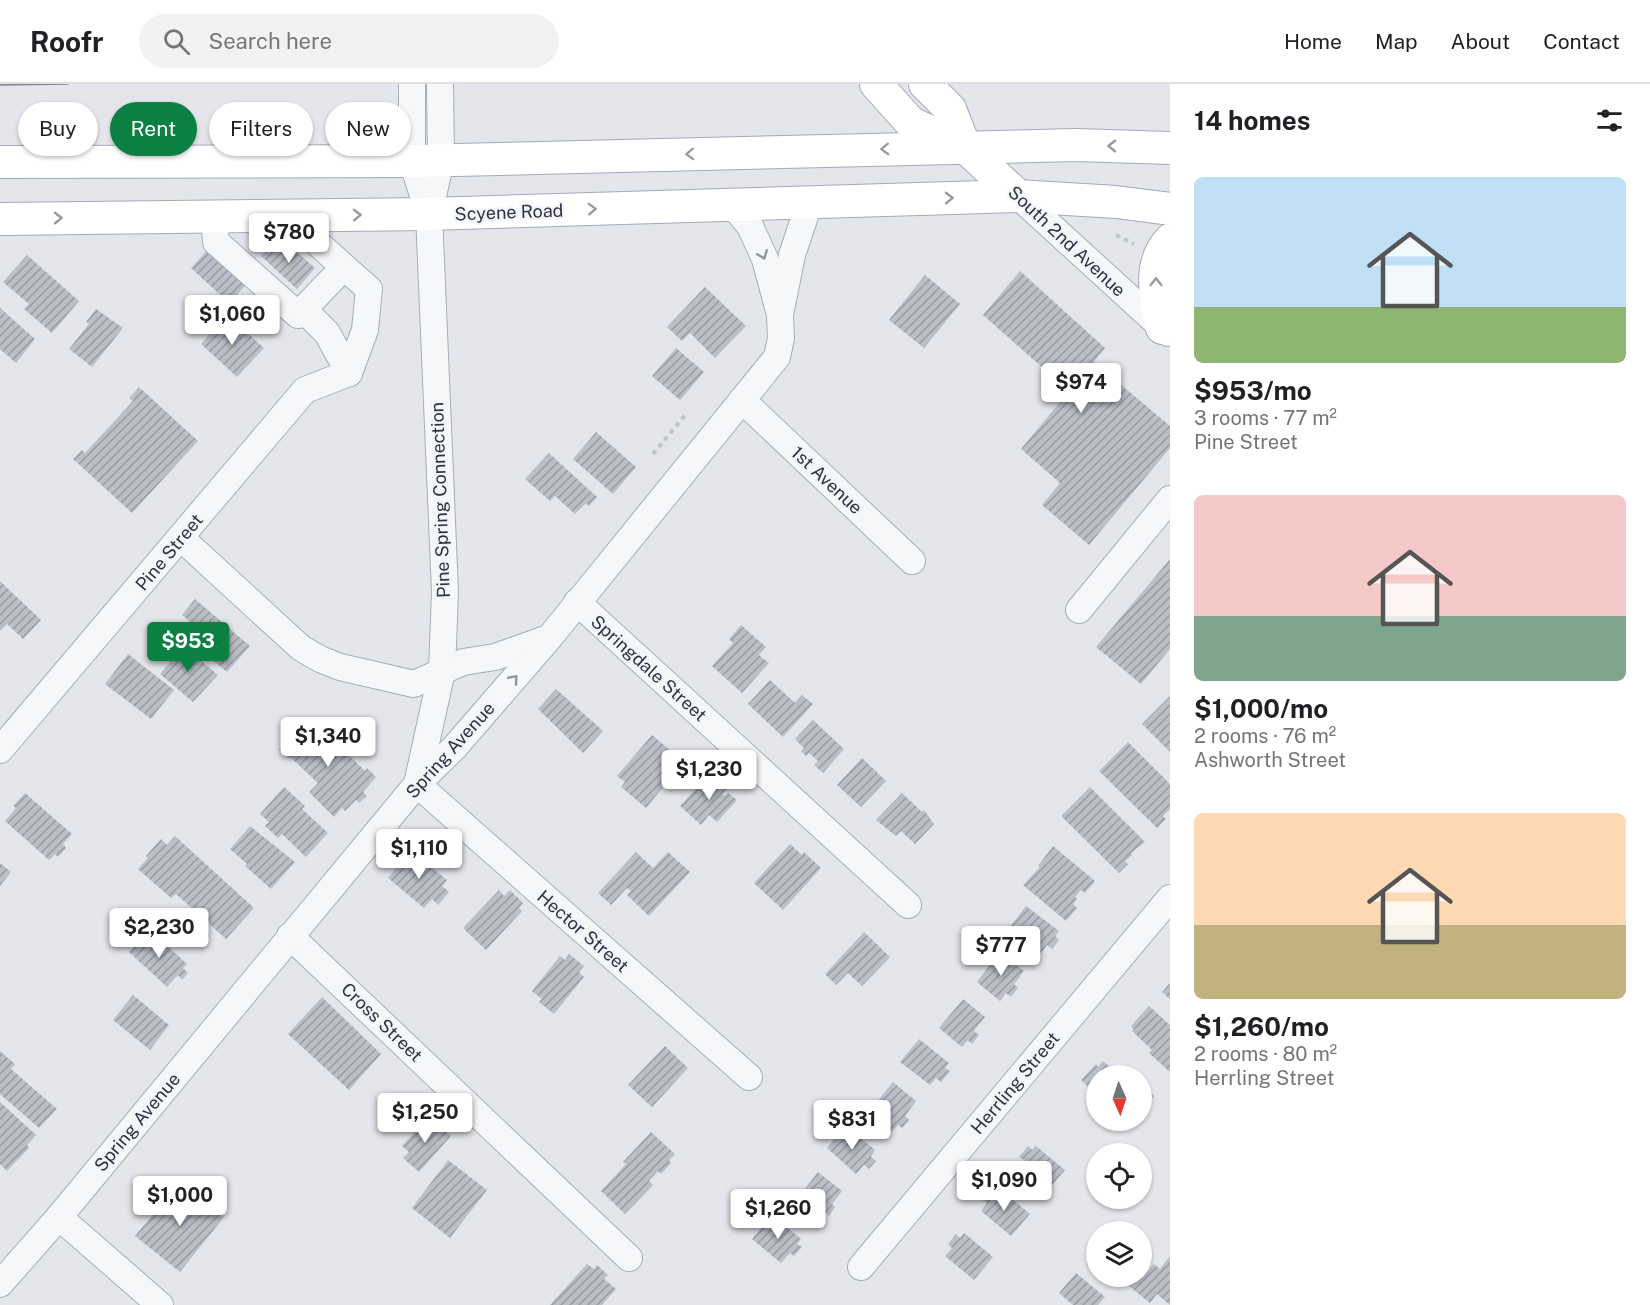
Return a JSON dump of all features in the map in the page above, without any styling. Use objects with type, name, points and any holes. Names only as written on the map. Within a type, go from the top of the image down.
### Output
[{"type":"main road","name":"South 2nd Avenue","points":[[876,84],[911,123],[965,147],[1018,196]]},
{"type":"main road","name":"South 2nd Avenue","points":[[925,84],[950,109],[965,147]]},
{"type":"main road","points":[[0,162],[426,160],[1076,145],[1170,148]]},
{"type":"main road","name":"Scyene Road","points":[[0,219],[429,214],[1018,196],[1116,202],[1170,209]]},
{"type":"main road","points":[[1157,244],[1159,257],[1155,273],[1156,296],[1166,331]]},
{"type":"street","points":[[412,84],[426,160]]},
{"type":"street","points":[[426,160],[440,84]]},
{"type":"street","name":"Pine Spring Connection","points":[[417,784],[442,671],[445,592],[426,160]]},
{"type":"street","name":"South 2nd Avenue","points":[[1018,196],[1166,331]]},
{"type":"street","name":"Spring Avenue","points":[[780,315],[792,255],[810,201]]},
{"type":"street","name":"Spring Avenue","points":[[0,1284],[59,1217],[417,784],[454,748],[550,637],[777,357],[781,338],[780,315],[765,259],[750,225],[733,206]]},
{"type":"street","points":[[313,215],[314,240],[369,289],[365,330],[350,373]]},
{"type":"street","points":[[214,216],[216,242],[298,315],[344,267]]},
{"type":"street","points":[[303,309],[327,333],[350,373]]},
{"type":"street","name":"Pine Street","points":[[0,750],[305,390],[350,373]]},
{"type":"street","name":"1st Avenue","points":[[742,400],[912,561]]},
{"type":"street","points":[[1079,610],[1170,499]]},
{"type":"street","points":[[181,538],[302,648],[340,667],[414,684],[463,662],[495,657],[550,637]]},
{"type":"street","name":"Springdale Street","points":[[577,602],[908,904]]},
{"type":"street","name":"Hector Street","points":[[417,784],[749,1077]]},
{"type":"street","name":"Herrling Street","points":[[861,1267],[1170,898]]},
{"type":"street","name":"Cross Street","points":[[290,936],[629,1258]]},
{"type":"street","points":[[59,1217],[160,1305]]},
{"type":"path","points":[[1116,235],[1157,244]]},
{"type":"path","points":[[653,454],[687,413]]},
{"type":"building","points":[[290,246],[315,268],[297,289],[261,256],[270,247]]},
{"type":"building","points":[[209,248],[248,283],[229,303],[191,268]]},
{"type":"building","points":[[27,255],[79,301],[52,333],[24,309],[29,304],[3,282]]},
{"type":"building","points":[[1020,271],[1105,348],[1094,362],[1170,426],[1170,448],[1089,545],[1042,505],[1060,483],[1021,449],[1069,391],[983,315]]},
{"type":"building","points":[[925,275],[960,304],[924,348],[889,320]]},
{"type":"building","points":[[705,287],[746,326],[715,358],[690,333],[682,341],[667,327]]},
{"type":"building","points":[[0,308],[35,339],[16,363],[0,349]]},
{"type":"building","points":[[96,309],[123,328],[92,367],[69,349],[89,324],[86,322]]},
{"type":"building","points":[[227,315],[264,348],[237,377],[201,344]]},
{"type":"building","points":[[676,348],[704,372],[680,400],[652,376]]},
{"type":"building","points":[[139,387],[198,441],[132,513],[73,459],[82,450],[85,453],[133,401],[129,398]]},
{"type":"building","points":[[596,432],[636,467],[613,494],[573,459]]},
{"type":"building","points":[[549,453],[597,497],[589,506],[586,503],[575,514],[555,496],[550,501],[525,479]]},
{"type":"building","points":[[1170,559],[1170,649],[1141,684],[1096,647]]},
{"type":"building","points":[[0,581],[41,620],[23,639],[7,624],[0,631]]},
{"type":"building","points":[[195,599],[250,646],[227,672],[190,641],[200,630],[182,615]]},
{"type":"building","points":[[741,625],[766,647],[759,655],[769,663],[742,693],[712,666],[733,643],[729,639]]},
{"type":"building","points":[[179,642],[218,675],[193,702],[160,674],[172,660],[168,656]]},
{"type":"building","points":[[128,654],[174,690],[151,719],[105,684]]},
{"type":"building","points":[[770,680],[795,703],[802,695],[813,704],[783,737],[748,704]]},
{"type":"building","points":[[556,689],[603,731],[583,753],[538,709]]},
{"type":"building","points":[[1170,696],[1170,752],[1142,724]]},
{"type":"building","points":[[310,718],[365,771],[367,768],[376,777],[363,792],[367,796],[359,803],[356,800],[345,811],[342,808],[334,817],[309,792],[318,783],[279,750]]},
{"type":"building","points":[[813,720],[844,749],[823,773],[814,765],[818,761],[809,753],[806,756],[801,751],[804,748],[795,739]]},
{"type":"building","points":[[652,735],[684,762],[646,808],[621,787],[625,782],[617,776]]},
{"type":"building","points":[[1128,742],[1170,784],[1170,809],[1163,816],[1166,819],[1157,828],[1099,771]]},
{"type":"building","points":[[862,758],[886,781],[861,807],[837,785]]},
{"type":"building","points":[[712,774],[728,788],[722,794],[725,796],[728,793],[737,800],[717,822],[709,815],[701,825],[680,806]]},
{"type":"building","points":[[284,787],[305,806],[302,809],[328,833],[306,857],[282,834],[278,838],[265,826],[269,822],[260,814]]},
{"type":"building","points":[[1090,787],[1145,842],[1131,853],[1132,855],[1125,861],[1128,864],[1119,873],[1061,816]]},
{"type":"building","points":[[25,793],[72,834],[63,844],[66,848],[58,857],[55,854],[49,860],[5,821],[16,808],[13,806]]},
{"type":"building","points":[[902,793],[922,812],[924,810],[934,824],[915,844],[901,831],[896,836],[876,820]]},
{"type":"building","points":[[250,826],[295,862],[271,889],[230,849]]},
{"type":"building","points":[[175,836],[254,908],[226,939],[176,894],[171,898],[138,869],[161,839],[167,845]]},
{"type":"building","points":[[790,844],[802,855],[804,852],[821,868],[783,910],[754,883]]},
{"type":"building","points":[[1053,846],[1095,881],[1085,893],[1081,890],[1075,897],[1077,899],[1073,904],[1077,908],[1066,921],[1023,885],[1040,867],[1038,866]]},
{"type":"building","points":[[411,850],[447,880],[442,886],[449,892],[438,905],[432,899],[424,908],[388,878]]},
{"type":"building","points":[[636,852],[653,868],[668,852],[690,872],[649,916],[627,895],[631,891],[627,888],[611,905],[598,893]]},
{"type":"building","points":[[0,863],[11,872],[0,886]]},
{"type":"building","points":[[499,890],[504,896],[510,890],[523,903],[519,908],[522,911],[486,950],[463,928]]},
{"type":"building","points":[[1026,906],[1059,931],[1055,936],[1059,940],[1052,949],[1047,945],[1040,954],[1008,929]]},
{"type":"building","points":[[150,930],[187,964],[183,968],[188,973],[182,980],[178,975],[167,987],[129,952]]},
{"type":"building","points":[[864,932],[890,957],[862,986],[848,973],[836,985],[825,974]]},
{"type":"building","points":[[1000,952],[1024,971],[1014,984],[1018,988],[1011,997],[1006,993],[1000,1001],[977,982]]},
{"type":"building","points":[[569,954],[584,966],[579,972],[584,977],[554,1014],[539,1002],[542,999],[532,991],[560,956],[565,960]]},
{"type":"building","points":[[1170,983],[1170,999],[1162,992]]},
{"type":"building","points":[[133,995],[169,1025],[150,1050],[113,1020]]},
{"type":"building","points":[[322,997],[381,1054],[349,1090],[288,1034]]},
{"type":"building","points":[[963,999],[985,1017],[974,1031],[979,1035],[972,1044],[968,1040],[962,1047],[939,1028]]},
{"type":"building","points":[[1149,1006],[1170,1025],[1170,1072],[1149,1053],[1152,1050],[1132,1031],[1134,1030],[1131,1026]]},
{"type":"building","points":[[919,1039],[949,1063],[945,1068],[950,1071],[941,1082],[936,1078],[930,1085],[900,1062]]},
{"type":"building","points":[[665,1046],[688,1068],[652,1107],[628,1085]]},
{"type":"building","points":[[0,1051],[15,1064],[11,1069],[57,1109],[39,1128],[0,1094]]},
{"type":"building","points":[[1086,1075],[1086,1085],[1081,1080]]},
{"type":"building","points":[[893,1082],[916,1101],[905,1116],[909,1120],[902,1128],[898,1125],[892,1132],[868,1113]]},
{"type":"building","points":[[0,1102],[36,1135],[27,1145],[29,1148],[7,1171],[0,1164]]},
{"type":"building","points":[[429,1117],[451,1136],[419,1172],[403,1158],[409,1152],[402,1146]]},
{"type":"building","points":[[846,1126],[875,1150],[871,1157],[876,1161],[869,1169],[864,1165],[856,1174],[827,1148]]},
{"type":"building","points":[[651,1132],[675,1154],[669,1160],[671,1163],[661,1174],[658,1171],[649,1181],[653,1185],[625,1214],[601,1191],[626,1164],[623,1162]]},
{"type":"building","points":[[1028,1146],[1032,1150],[1036,1146],[1065,1170],[1046,1192],[1017,1168],[1024,1160],[1019,1157]]},
{"type":"building","points":[[448,1160],[487,1190],[450,1238],[412,1208]]},
{"type":"building","points":[[818,1172],[842,1191],[832,1204],[835,1207],[829,1216],[825,1212],[820,1219],[796,1200]]},
{"type":"building","points":[[180,1182],[224,1217],[180,1272],[135,1236]]},
{"type":"building","points":[[1000,1189],[1030,1214],[1011,1236],[981,1211],[987,1203],[983,1200],[991,1190],[995,1194]]},
{"type":"building","points":[[772,1215],[801,1239],[797,1244],[802,1247],[794,1256],[790,1253],[781,1263],[752,1239]]},
{"type":"building","points":[[964,1233],[993,1257],[974,1280],[945,1256],[952,1248],[948,1244],[956,1234],[960,1238]]},
{"type":"building","points":[[1170,1256],[1170,1305],[1157,1294],[1150,1303],[1130,1287],[1152,1287],[1152,1266],[1154,1264],[1160,1269]]},
{"type":"building","points":[[587,1264],[594,1269],[597,1265],[608,1275],[604,1279],[616,1289],[602,1305],[550,1305]]},
{"type":"building","points":[[1076,1273],[1086,1281],[1086,1287],[1093,1287],[1105,1297],[1098,1305],[1073,1305],[1059,1293]]},
{"type":"tram line","points":[[0,85],[68,84]]}]
